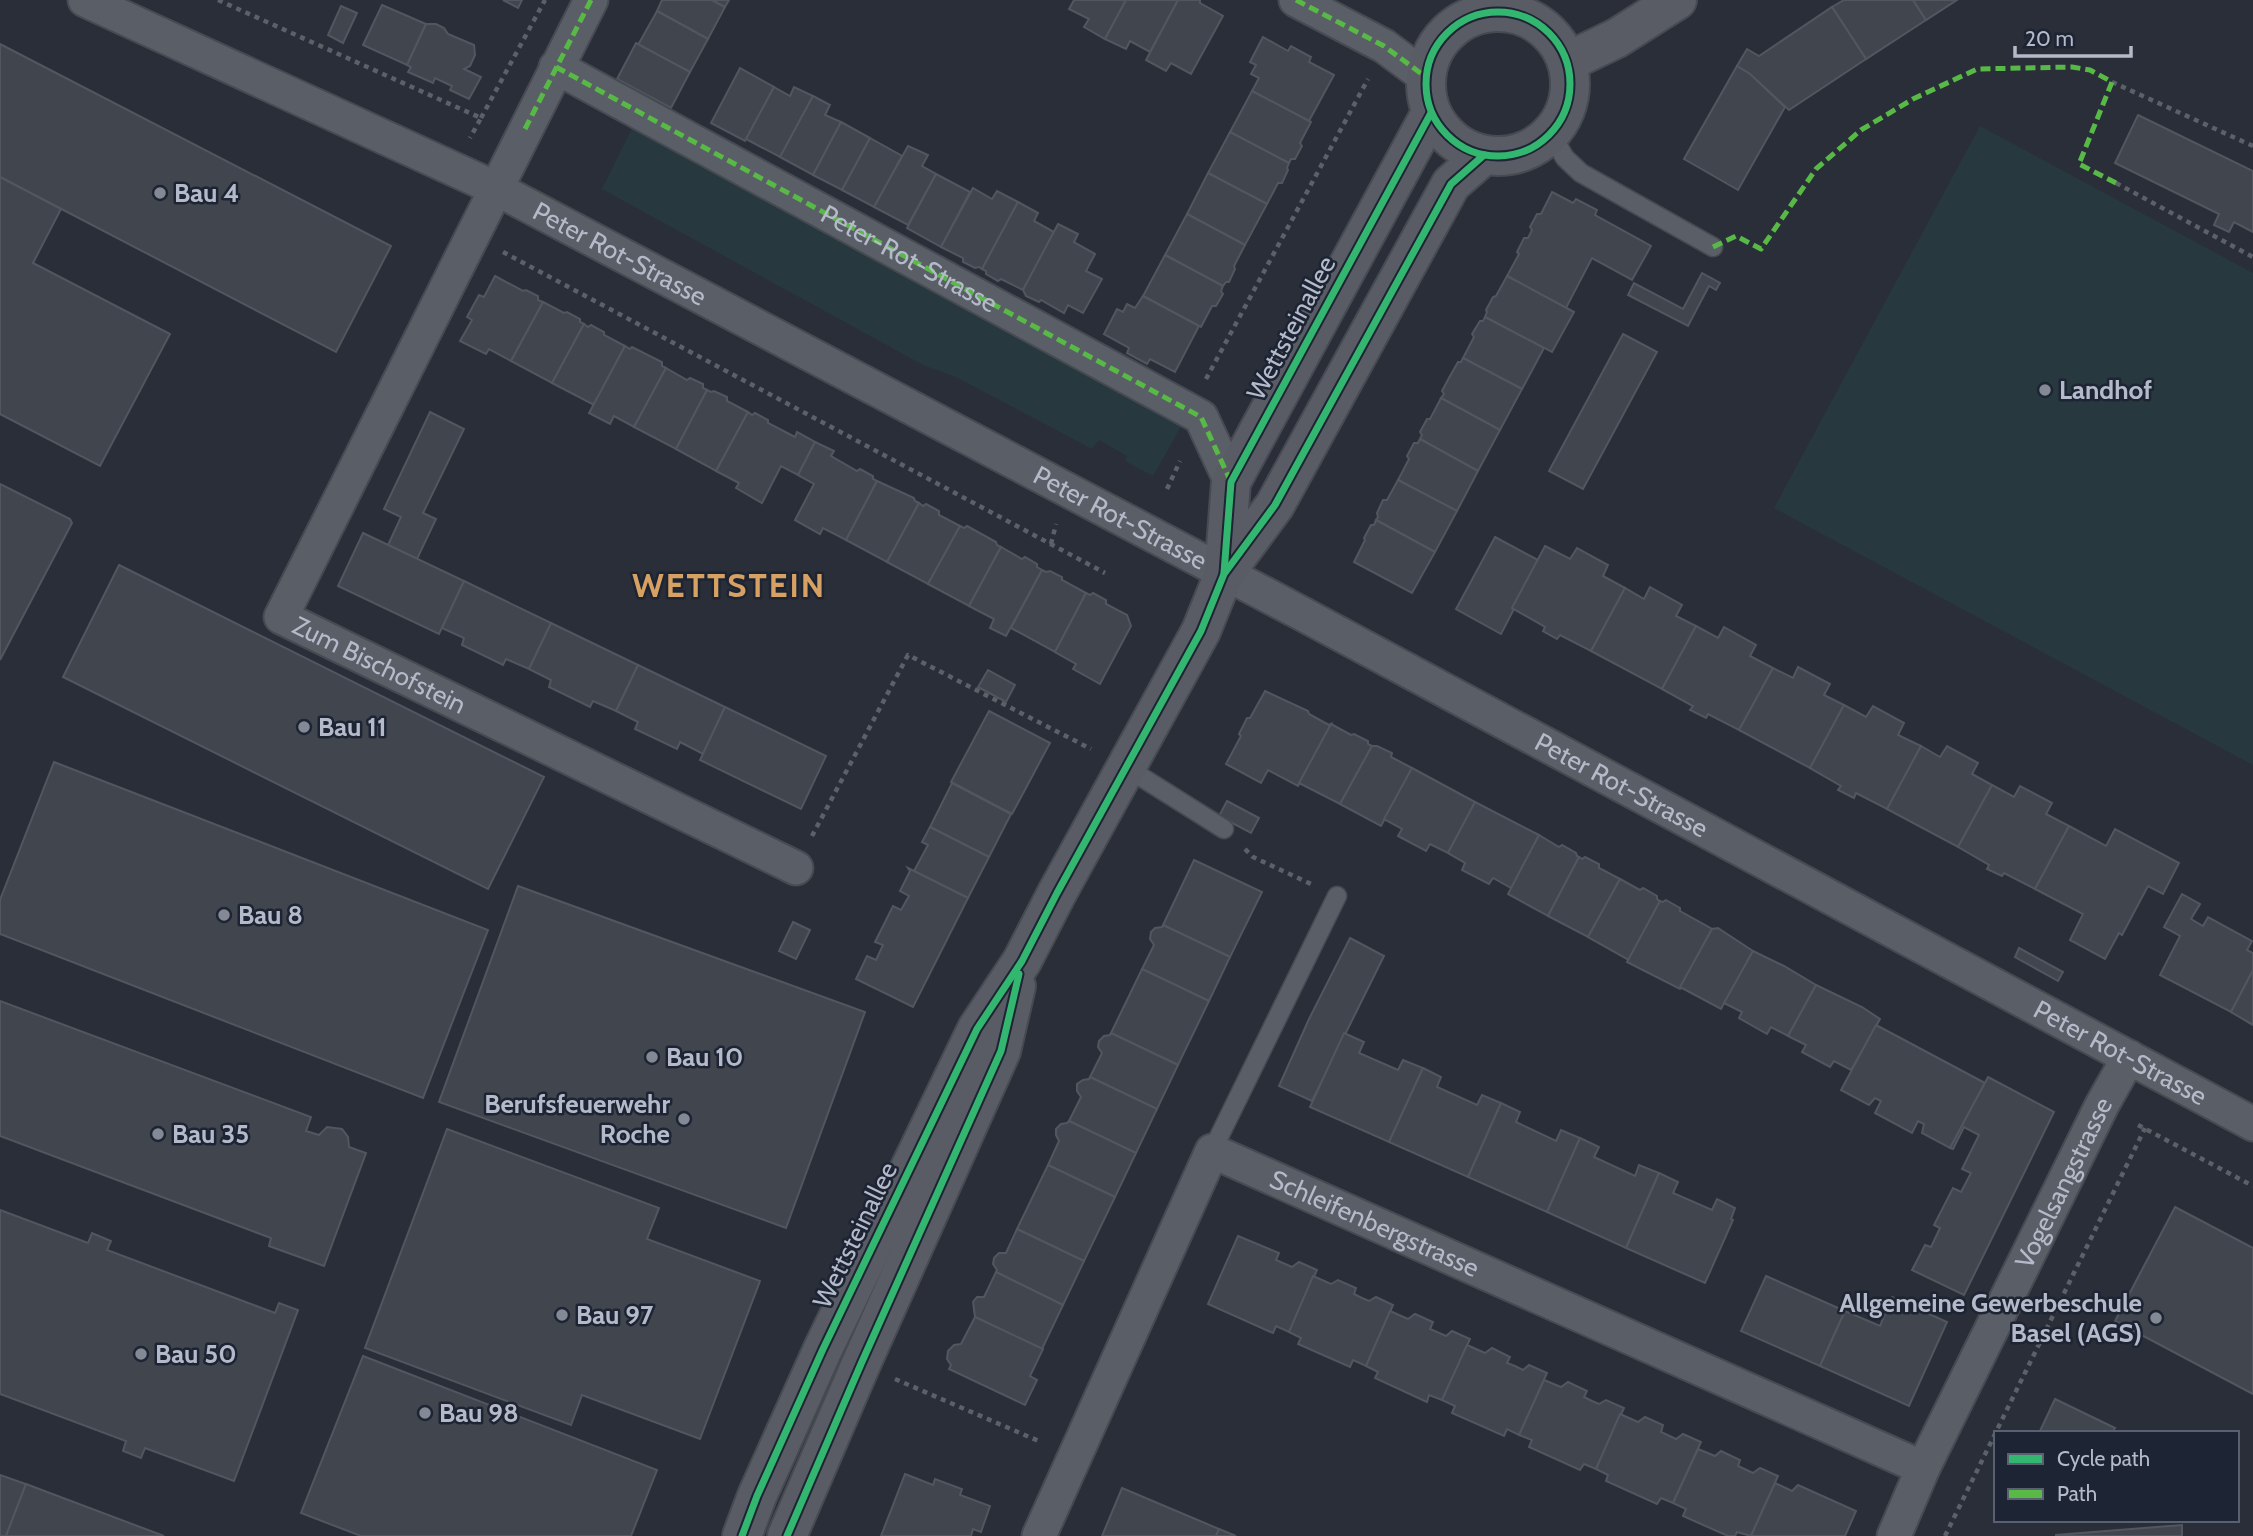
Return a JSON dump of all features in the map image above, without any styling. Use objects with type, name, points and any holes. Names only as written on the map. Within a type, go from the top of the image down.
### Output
[{"type":"main road","points":[[1567,62],[1617,38],[1677,0]]},
{"type":"main road","name":"Wettsteinallee","points":[[1224,574],[1231,482],[1429,96],[1431,57],[1443,36],[1482,7],[1515,12],[1545,28],[1559,44],[1567,62],[1571,84],[1565,112],[1551,134]]},
{"type":"main road","points":[[1429,96],[1446,134],[1464,147],[1484,155],[1501,157],[1518,153],[1551,134]]},
{"type":"main road","name":"Wettsteinallee","points":[[742,1536],[757,1496],[823,1349],[977,1029],[1022,961],[1127,768],[1201,631],[1224,574],[1275,505],[1451,184],[1484,155]]},
{"type":"main road","name":"Wettsteinallee","points":[[787,1536],[1001,1052],[1022,961]]},
{"type":"street","name":"Peter Rot-Strasse","points":[[85,0],[495,188],[1297,611],[2253,1124]]},
{"type":"street","name":"Zum Bischofstein","points":[[591,0],[281,617],[796,868]]},
{"type":"street","points":[[1296,0],[1384,46],[1429,96]]},
{"type":"street","name":"Peter-Rot-Strasse","points":[[556,67],[1201,417]]},
{"type":"street","points":[[1201,417],[1231,482]]},
{"type":"street","name":"Vogelsangstrasse","points":[[1894,1536],[1923,1468],[2096,1118],[2129,1057]]},
{"type":"street","points":[[1039,1536],[1212,1151]]},
{"type":"street","name":"Schleifenbergstrasse","points":[[1212,1151],[1923,1468]]},
{"type":"lane","points":[[1551,134],[1565,158],[1581,173],[1713,247]]},
{"type":"lane","points":[[1127,768],[1224,829]]},
{"type":"lane","points":[[1212,1151],[1337,896]]},
{"type":"path","points":[[218,0],[481,118]]},
{"type":"path","points":[[454,168],[545,0]]},
{"type":"path","points":[[1167,489],[1201,417],[1198,394],[1368,78]]},
{"type":"path","points":[[2112,82],[2253,146]]},
{"type":"path","points":[[2116,183],[2253,257]]},
{"type":"path","points":[[471,236],[1105,573]]},
{"type":"path","points":[[796,868],[908,655],[1127,768]]},
{"type":"path","points":[[1224,829],[1253,857],[1337,896]]},
{"type":"path","points":[[2138,1125],[2253,1186]]},
{"type":"path","points":[[1996,1431],[2145,1128]]},
{"type":"path","points":[[861,1364],[1074,1456]]},
{"type":"path","points":[[1945,1536],[1994,1436]]},
{"type":"shaded area","points":[[636,120],[1186,418],[1153,476],[1125,461],[1127,456],[1099,440],[1092,449],[954,376],[925,366],[602,189]]},
{"type":"shaded area","name":"Landhof","points":[[1980,126],[2253,273],[2253,765],[1774,508]]},
{"type":"building","points":[[503,0],[522,0],[518,8]]},
{"type":"building","points":[[662,0],[712,0],[725,7],[708,39],[657,11]]},
{"type":"building","points":[[712,0],[729,0],[725,7]]},
{"type":"building","points":[[1074,0],[1126,0],[1105,39],[1084,27],[1089,19],[1069,9]]},
{"type":"building","points":[[1126,0],[1178,0],[1150,52],[1130,41],[1126,49],[1105,39]]},
{"type":"building","points":[[1178,0],[1200,0],[1200,3],[1223,16],[1191,74],[1171,63],[1166,71],[1146,60]]},
{"type":"building","points":[[1844,0],[1913,0],[1926,20],[1866,59],[1832,7]]},
{"type":"building","points":[[1913,0],[1957,0],[1926,20]]},
{"type":"building","points":[[382,5],[426,24],[407,65],[363,45]]},
{"type":"building","points":[[341,6],[357,13],[343,43],[328,35]]},
{"type":"building","points":[[1832,7],[1866,59],[1789,110],[1750,74],[1737,66],[1747,49],[1759,56]]},
{"type":"building","points":[[657,11],[708,39],[690,72],[638,45]]},
{"type":"building","points":[[426,24],[436,24],[448,34],[474,45],[475,55],[470,66],[464,69],[481,77],[469,99],[450,90],[452,86],[435,78],[433,83],[408,72],[411,67],[407,65]]},
{"type":"building","points":[[1263,37],[1288,51],[1291,46],[1311,57],[1309,62],[1334,75],[1309,121],[1252,91],[1259,78],[1251,74],[1256,65],[1250,62]]},
{"type":"building","points":[[636,43],[690,72],[671,108],[617,79]]},
{"type":"building","name":"Bau 4","points":[[0,44],[391,246],[336,352],[0,177]]},
{"type":"building","points":[[1737,66],[1750,74],[1785,107],[1738,190],[1684,159]]},
{"type":"building","points":[[740,68],[774,87],[745,141],[711,123]]},
{"type":"building","points":[[774,87],[790,96],[794,87],[813,96],[780,157],[746,139]]},
{"type":"building","points":[[1252,91],[1311,122],[1300,143],[1302,146],[1295,159],[1291,159],[1289,163],[1230,132]]},
{"type":"building","points":[[813,96],[830,105],[825,115],[841,122],[813,175],[780,157]]},
{"type":"building","points":[[2138,115],[2253,171],[2253,232],[2234,222],[2229,232],[2214,225],[2219,214],[2115,163]]},
{"type":"building","points":[[841,122],[870,138],[842,190],[813,175]]},
{"type":"building","points":[[1230,132],[1289,163],[1282,183],[1278,183],[1267,204],[1208,173]]},
{"type":"building","points":[[870,138],[902,156],[874,207],[842,190]]},
{"type":"building","points":[[908,146],[928,155],[922,166],[936,174],[908,225],[874,207]]},
{"type":"building","points":[[1208,173],[1267,204],[1245,245],[1187,214]]},
{"type":"building","points":[[936,174],[970,192],[941,247],[907,228]]},
{"type":"building","points":[[0,177],[61,209],[33,263],[170,334],[100,466],[0,414]]},
{"type":"building","points":[[973,188],[992,199],[997,191],[1018,202],[982,269],[963,262],[963,258],[941,247]]},
{"type":"building","points":[[1552,192],[1573,203],[1576,199],[1597,210],[1595,215],[1651,246],[1632,280],[1592,258],[1566,308],[1507,276],[1524,238],[1528,238],[1532,230],[1530,227],[1537,214],[1541,214]]},
{"type":"building","points":[[1018,202],[1038,213],[1034,221],[1054,232],[1023,290],[1001,279],[998,281],[982,269]]},
{"type":"building","points":[[1187,214],[1245,245],[1229,282],[1223,286],[1165,255]]},
{"type":"building","points":[[1058,224],[1078,234],[1074,242],[1095,254],[1086,271],[1102,279],[1083,313],[1068,305],[1064,313],[1041,300],[1039,302],[1026,296],[1023,290]]},
{"type":"building","points":[[1165,255],[1223,286],[1223,294],[1216,306],[1212,306],[1201,327],[1143,296]]},
{"type":"building","points":[[1702,273],[1720,283],[1716,290],[1709,286],[1688,326],[1628,295],[1634,283],[1683,309]]},
{"type":"building","points":[[495,276],[538,296],[538,300],[543,302],[511,361],[489,349],[486,354],[460,341],[472,320],[467,317],[479,295],[484,297]]},
{"type":"building","points":[[1507,276],[1574,312],[1552,352],[1485,317],[1486,310]]},
{"type":"building","points":[[1143,296],[1199,326],[1175,372],[1150,359],[1147,364],[1127,353],[1129,348],[1104,334],[1117,309],[1123,312],[1127,304],[1135,308]]},
{"type":"building","points":[[543,302],[567,312],[584,324],[552,383],[511,361]]},
{"type":"building","points":[[1485,317],[1544,348],[1522,389],[1463,358],[1474,337],[1472,334]]},
{"type":"building","points":[[584,324],[588,327],[591,325],[625,346],[594,405],[552,383]]},
{"type":"building","points":[[1623,334],[1657,352],[1583,489],[1549,471]]},
{"type":"building","points":[[625,346],[662,362],[662,366],[666,368],[634,427],[614,416],[610,424],[589,413]]},
{"type":"building","points":[[1463,358],[1522,389],[1500,430],[1441,398],[1450,376]]},
{"type":"building","points":[[666,368],[687,380],[690,378],[703,384],[703,388],[707,390],[676,449],[634,427]]},
{"type":"building","points":[[707,390],[727,397],[727,401],[748,412],[716,471],[676,449]]},
{"type":"building","points":[[1441,398],[1500,430],[1478,471],[1420,439],[1420,432]]},
{"type":"building","points":[[430,412],[464,429],[423,513],[436,519],[417,559],[388,545],[401,517],[384,509]]},
{"type":"building","points":[[748,412],[752,415],[755,413],[795,437],[797,432],[815,442],[798,475],[781,466],[762,503],[736,488],[739,483],[716,471]]},
{"type":"building","points":[[1420,439],[1478,471],[1457,511],[1398,480],[1409,459],[1407,456],[1414,443],[1418,443]]},
{"type":"building","points":[[815,442],[834,451],[831,456],[857,471],[860,469],[873,476],[877,481],[846,540],[823,528],[820,534],[795,520],[814,484],[798,475]]},
{"type":"building","points":[[1398,480],[1457,511],[1435,552],[1376,520],[1383,500],[1387,500]]},
{"type":"building","points":[[877,481],[914,498],[919,503],[887,562],[846,540]]},
{"type":"building","points":[[0,484],[70,519],[72,523],[0,660]]},
{"type":"building","points":[[919,503],[939,511],[939,515],[960,526],[928,584],[887,562]]},
{"type":"building","points":[[1376,520],[1435,552],[1412,593],[1354,562],[1364,538]]},
{"type":"building","points":[[960,526],[967,526],[1001,547],[969,606],[928,584]]},
{"type":"building","points":[[363,533],[464,581],[439,634],[338,586]]},
{"type":"building","points":[[1495,537],[1538,560],[1501,634],[1456,609]]},
{"type":"building","points":[[1545,546],[1570,559],[1577,548],[1608,565],[1603,576],[1625,588],[1591,651],[1560,635],[1557,639],[1543,631],[1545,627],[1512,608]]},
{"type":"building","points":[[1001,547],[1022,559],[1025,557],[1042,570],[1006,636],[990,628],[994,619],[969,606]]},
{"type":"building","name":"Bau 11","points":[[119,565],[544,777],[488,889],[63,677]]},
{"type":"building","points":[[1042,570],[1062,577],[1062,580],[1086,593],[1055,652],[1011,628]]},
{"type":"building","points":[[464,581],[551,623],[529,669],[506,659],[503,665],[462,645],[464,638],[442,628]]},
{"type":"building","points":[[1650,587],[1682,605],[1676,616],[1696,626],[1662,689],[1591,651],[1625,588],[1644,599]]},
{"type":"building","points":[[1086,593],[1093,593],[1106,600],[1106,604],[1127,615],[1131,626],[1100,684],[1073,669],[1076,664],[1055,652]]},
{"type":"building","points":[[551,623],[638,665],[616,711],[593,701],[590,707],[549,687],[551,680],[529,669]]},
{"type":"building","points":[[1696,626],[1718,638],[1724,627],[1756,645],[1750,656],[1773,668],[1739,730],[1708,714],[1706,718],[1690,710],[1693,706],[1662,689]]},
{"type":"building","points":[[638,665],[725,707],[703,754],[680,742],[677,749],[635,729],[638,722],[616,711]]},
{"type":"building","points":[[1798,667],[1830,684],[1824,695],[1844,705],[1810,768],[1739,730],[1773,668],[1793,678]]},
{"type":"building","points":[[988,670],[1015,685],[1006,702],[978,687]]},
{"type":"building","points":[[1265,691],[1331,724],[1298,786],[1268,770],[1261,783],[1226,764],[1247,718],[1250,718]]},
{"type":"building","points":[[1844,705],[1866,717],[1873,706],[1904,723],[1898,735],[1921,746],[1887,809],[1856,793],[1854,798],[1838,790],[1841,786],[1810,768]]},
{"type":"building","points":[[725,707],[826,756],[801,809],[700,760]]},
{"type":"building","points":[[989,711],[1050,743],[1012,814],[951,782]]},
{"type":"building","points":[[1331,724],[1368,741],[1372,746],[1340,804],[1299,783]]},
{"type":"building","points":[[1372,746],[1392,753],[1391,757],[1412,768],[1381,826],[1340,804]]},
{"type":"building","points":[[1921,746],[1940,757],[1947,746],[1978,763],[1972,774],[1992,785],[1958,847],[1887,809]]},
{"type":"building","name":"Bau 8","points":[[54,762],[488,930],[423,1098],[0,934],[0,900]]},
{"type":"building","points":[[1412,768],[1475,802],[1448,853],[1430,844],[1426,851],[1398,836],[1402,829],[1384,819]]},
{"type":"building","points":[[952,783],[1011,814],[989,857],[930,827]]},
{"type":"building","points":[[1992,785],[2014,797],[2020,786],[2052,803],[2046,814],[2069,826],[2035,889],[2004,873],[2002,876],[1987,869],[1989,865],[1958,847]]},
{"type":"building","points":[[1227,801],[1259,818],[1251,833],[1219,816]]},
{"type":"building","points":[[1475,802],[1539,835],[1511,888],[1493,878],[1489,884],[1462,870],[1465,863],[1448,853]]},
{"type":"building","points":[[2069,826],[2106,846],[2115,829],[2179,863],[2163,894],[2148,886],[2122,935],[2119,933],[2105,959],[2070,940],[2083,914],[2035,889]]},
{"type":"building","points":[[930,827],[989,857],[968,898],[914,871],[928,845],[922,842]]},
{"type":"building","points":[[1539,835],[1559,847],[1562,845],[1579,857],[1548,916],[1508,894]]},
{"type":"building","points":[[1579,857],[1599,864],[1599,868],[1620,879],[1588,937],[1548,916]]},
{"type":"building","points":[[1194,860],[1262,892],[1230,957],[1163,925]]},
{"type":"building","points":[[908,868],[968,898],[913,1007],[856,979],[867,956],[876,960],[883,945],[875,942],[893,906],[901,910],[909,896],[900,891],[910,871]]},
{"type":"building","points":[[1620,879],[1640,890],[1643,888],[1657,896],[1660,901],[1629,960],[1588,937]]},
{"type":"building","name":"Bau 10","points":[[518,886],[865,1012],[786,1228],[439,1102]]},
{"type":"building","points":[[2182,894],[2200,904],[2191,919],[2203,926],[2208,917],[2252,941],[2247,950],[2253,953],[2253,970],[2231,1012],[2160,975],[2180,936],[2164,927]]},
{"type":"building","points":[[1666,900],[1712,929],[1680,989],[1627,962],[1660,901]]},
{"type":"building","points":[[793,922],[810,930],[796,959],[779,951]]},
{"type":"building","points":[[1163,925],[1230,957],[1209,1001],[1142,969],[1154,945],[1150,939],[1151,932]]},
{"type":"building","points":[[1718,928],[1753,951],[1721,1009],[1680,987],[1712,929]]},
{"type":"building","points":[[1350,938],[1384,956],[1312,1101],[1279,1086]]},
{"type":"building","points":[[2019,948],[2063,972],[2058,981],[2015,957]]},
{"type":"building","points":[[1753,951],[1816,985],[1788,1036],[1771,1027],[1767,1034],[1739,1018],[1742,1012],[1724,1003]]},
{"type":"building","points":[[1142,969],[1209,1001],[1178,1065],[1111,1033]]},
{"type":"building","points":[[2253,970],[2253,1025],[2231,1012]]},
{"type":"building","points":[[1816,985],[1862,1007],[1880,1019],[1851,1070],[1834,1061],[1830,1067],[1802,1052],[1806,1045],[1788,1036]]},
{"type":"building","name":"Bau 35","points":[[0,1001],[311,1117],[306,1131],[319,1135],[327,1127],[342,1129],[348,1137],[349,1147],[366,1153],[324,1266],[269,1246],[271,1238],[0,1136]]},
{"type":"building","points":[[1876,1025],[1985,1083],[1950,1148],[1922,1133],[1924,1124],[1918,1121],[1912,1133],[1875,1113],[1881,1101],[1875,1098],[1869,1105],[1841,1090]]},
{"type":"building","points":[[1111,1033],[1178,1065],[1157,1109],[1090,1077],[1102,1053],[1098,1047],[1099,1041]]},
{"type":"building","points":[[1344,1033],[1364,1042],[1359,1053],[1398,1070],[1403,1060],[1423,1068],[1389,1142],[1310,1107]]},
{"type":"building","points":[[1423,1068],[1441,1077],[1437,1087],[1477,1105],[1482,1095],[1501,1103],[1468,1177],[1389,1142]]},
{"type":"building","points":[[1090,1077],[1157,1109],[1136,1153],[1069,1121],[1081,1097],[1077,1084]]},
{"type":"building","points":[[1988,1077],[2054,1112],[1964,1295],[1912,1270],[1925,1245],[1931,1247],[1940,1228],[1934,1225],[1953,1188],[1961,1192],[1971,1173],[1962,1169],[1979,1135],[1964,1127],[1953,1149],[1950,1148]]},
{"type":"building","points":[[1501,1103],[1520,1112],[1516,1122],[1556,1141],[1561,1130],[1580,1138],[1547,1212],[1468,1177]]},
{"type":"building","points":[[1069,1121],[1136,1153],[1115,1197],[1048,1165],[1059,1141],[1056,1129]]},
{"type":"building","name":"Bau 97","points":[[447,1129],[659,1208],[647,1239],[760,1281],[700,1439],[582,1395],[571,1425],[365,1348]]},
{"type":"building","points":[[1580,1138],[1599,1147],[1594,1157],[1635,1176],[1639,1165],[1659,1173],[1626,1248],[1547,1212]]},
{"type":"building","points":[[1048,1165],[1115,1197],[1084,1261],[1017,1229]]},
{"type":"building","points":[[1659,1173],[1678,1182],[1673,1193],[1712,1210],[1717,1199],[1735,1208],[1731,1219],[1733,1220],[1705,1283],[1626,1248]]},
{"type":"building","points":[[2175,1207],[2253,1248],[2253,1394],[2115,1321]]},
{"type":"building","name":"Bau 50","points":[[0,1210],[88,1243],[92,1233],[111,1241],[107,1250],[275,1313],[279,1303],[298,1310],[234,1481],[145,1448],[141,1458],[123,1451],[126,1441],[0,1394]]},
{"type":"building","points":[[1017,1229],[1084,1261],[1063,1305],[996,1272],[994,1258],[999,1253],[1006,1253]]},
{"type":"building","points":[[1238,1236],[1279,1253],[1276,1260],[1292,1267],[1299,1262],[1317,1270],[1289,1332],[1276,1326],[1273,1333],[1208,1304]]},
{"type":"building","points":[[996,1272],[1063,1305],[1042,1349],[975,1317],[973,1302],[977,1297],[984,1297]]},
{"type":"building","points":[[1313,1276],[1331,1284],[1338,1280],[1356,1288],[1354,1294],[1362,1298],[1369,1301],[1376,1297],[1393,1305],[1366,1366],[1353,1360],[1350,1367],[1298,1344],[1301,1338],[1289,1332]]},
{"type":"building","points":[[1766,1276],[1845,1311],[1820,1366],[1741,1331]]},
{"type":"building","points":[[1892,1297],[1947,1322],[1909,1406],[1820,1366],[1845,1311],[1880,1326]]},
{"type":"building","points":[[1390,1311],[1408,1319],[1415,1314],[1433,1322],[1430,1329],[1446,1336],[1452,1331],[1470,1339],[1442,1400],[1429,1395],[1427,1402],[1375,1378],[1378,1372],[1366,1366]]},
{"type":"building","points":[[975,1317],[1043,1349],[1030,1376],[1037,1380],[1025,1405],[949,1369],[951,1365],[947,1359],[948,1351],[954,1345],[961,1344]]},
{"type":"building","points":[[1467,1345],[1485,1353],[1492,1348],[1510,1357],[1507,1363],[1523,1370],[1529,1365],[1547,1373],[1519,1435],[1507,1429],[1504,1436],[1452,1413],[1455,1406],[1442,1400]]},
{"type":"building","name":"Bau 98","points":[[363,1356],[657,1470],[631,1536],[361,1536],[301,1513]]},
{"type":"building","points":[[1544,1380],[1561,1387],[1568,1382],[1587,1391],[1584,1397],[1592,1401],[1599,1404],[1606,1400],[1624,1408],[1596,1469],[1584,1464],[1580,1470],[1529,1447],[1532,1440],[1519,1435]]},
{"type":"building","points":[[2055,1399],[2115,1428],[2113,1431],[2040,1431]]},
{"type":"building","points":[[1620,1414],[1638,1422],[1645,1417],[1663,1425],[1661,1432],[1676,1439],[1683,1434],[1701,1442],[1673,1503],[1661,1498],[1657,1504],[1606,1481],[1608,1475],[1596,1469]]},
{"type":"building","points":[[1698,1449],[1715,1456],[1721,1451],[1740,1460],[1738,1466],[1753,1473],[1760,1468],[1778,1476],[1751,1536],[1737,1532],[1735,1536],[1728,1536],[1683,1516],[1686,1509],[1673,1503]]},
{"type":"building","points":[[905,1474],[933,1485],[935,1479],[962,1489],[960,1495],[990,1506],[981,1532],[973,1529],[971,1536],[881,1536]]},
{"type":"building","points":[[0,1475],[26,1484],[6,1536],[0,1536]]},
{"type":"building","points":[[1775,1483],[1792,1491],[1798,1485],[1856,1511],[1845,1536],[1751,1536]]},
{"type":"building","points":[[26,1484],[164,1536],[6,1536]]},
{"type":"building","points":[[1122,1488],[1219,1529],[1216,1536],[1102,1536]]},
{"type":"building","points":[[2182,1525],[2182,1536],[2056,1536],[2056,1535]]},
{"type":"building","points":[[1219,1529],[1236,1536],[1216,1536]]},
{"type":"marked path","points":[[525,129],[591,0]]},
{"type":"marked path","points":[[1296,0],[1384,46],[1427,78]]},
{"type":"marked path","points":[[556,67],[1201,417],[1231,482]]},
{"type":"marked path","points":[[1713,247],[1736,236],[1761,249],[1816,169],[1861,130],[1913,99],[1977,69],[2072,67],[2090,70],[2112,82],[2079,164],[2116,183]]},
{"type":"cycle path","points":[[1498,12],[1526,18],[1549,33],[1564,56],[1570,84],[1564,112],[1549,135],[1526,150],[1498,156],[1470,150],[1447,135],[1432,112],[1426,84],[1432,56],[1447,33],[1470,18],[1498,12]]},
{"type":"cycle path","points":[[1224,573],[1231,482],[1431,113]]},
{"type":"cycle path","points":[[742,1536],[757,1496],[823,1349],[977,1029],[1022,961],[1201,631],[1224,574],[1275,505],[1451,184],[1484,155]]},
{"type":"cycle path","points":[[787,1536],[1001,1051],[1019,974]]},
{"type":"place","name":"Bau 4","points":[[160,193]]},
{"type":"place","name":"Landhof","points":[[2045,390]]},
{"type":"place","name":"Bau 11","points":[[304,727]]},
{"type":"place","name":"Bau 8","points":[[224,915]]},
{"type":"place","name":"Bau 10","points":[[652,1057]]},
{"type":"place","name":"Berufsfeuerwehr Roche","points":[[684,1119]]},
{"type":"place","name":"Bau 35","points":[[158,1134]]},
{"type":"place","name":"Bau 97","points":[[562,1315]]},
{"type":"place","name":"Allgemeine Gewerbeschule Basel (AGS)","points":[[2156,1318]]},
{"type":"place","name":"Bau 50","points":[[141,1354]]},
{"type":"place","name":"Bau 98","points":[[425,1413]]},
{"type":"district","name":"WETTSTEIN","points":[[729,585]]}]
